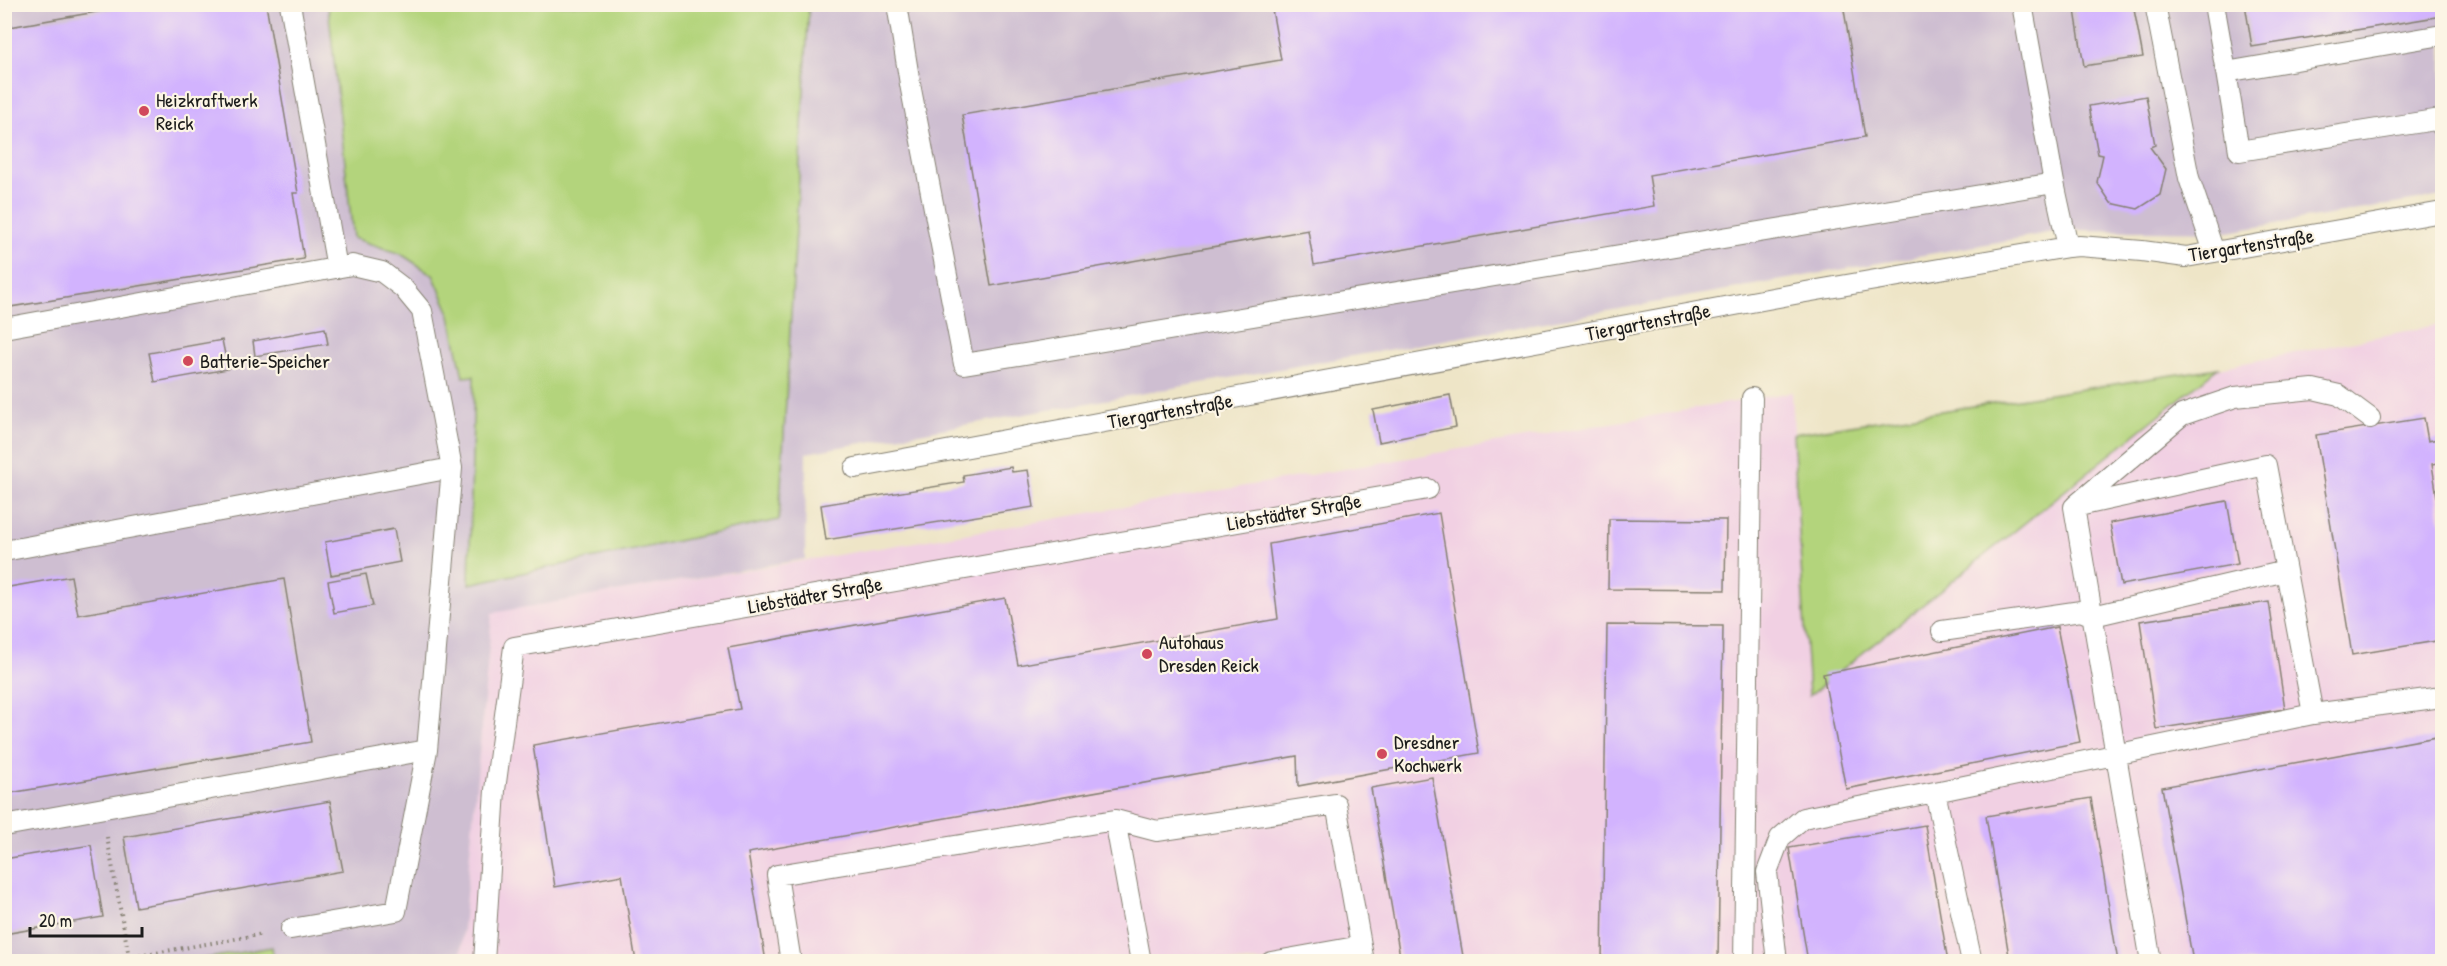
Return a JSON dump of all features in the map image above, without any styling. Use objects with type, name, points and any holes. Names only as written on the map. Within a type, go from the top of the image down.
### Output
[{"type":"lane","points":[[290,4],[337,268]]},
{"type":"lane","points":[[897,4],[910,84],[964,364],[2054,183]]},
{"type":"lane","points":[[2022,4],[2054,183],[2068,247]]},
{"type":"lane","points":[[2156,4],[2189,178],[2214,252]]},
{"type":"lane","points":[[2214,4],[2239,151],[2442,122]]},
{"type":"lane","points":[[2226,72],[2442,35]]},
{"type":"lane","name":"Tiergartenstraße","points":[[855,468],[1788,296],[2068,247],[2142,251],[2186,257],[2442,212]]},
{"type":"lane","points":[[4,328],[352,266],[382,272],[403,288],[422,311],[452,468],[427,750],[396,911],[291,929]]},
{"type":"lane","points":[[2074,507],[2182,415],[2235,397],[2313,389],[2339,395],[2370,418]]},
{"type":"lane","points":[[1744,962],[1752,398]]},
{"type":"lane","points":[[2074,507],[2266,465],[2313,714]]},
{"type":"lane","points":[[4,551],[452,468]]},
{"type":"lane","name":"Liebstädter Straße","points":[[484,962],[495,790],[514,646],[1428,489]]},
{"type":"lane","points":[[2074,507],[2151,962]]},
{"type":"lane","points":[[1942,631],[2081,611],[2093,616],[2286,571]]},
{"type":"lane","points":[[1777,962],[1767,872],[1780,838],[1803,818],[2313,714],[2442,697]]},
{"type":"lane","points":[[4,826],[427,750]]},
{"type":"lane","points":[[1935,792],[1972,962]]},
{"type":"lane","points":[[791,962],[777,875],[1116,820],[1157,831],[1336,804],[1362,954],[1271,962]]},
{"type":"lane","points":[[1116,820],[1141,962]]},
{"type":"path","points":[[102,809],[129,957]]},
{"type":"path","points":[[104,962],[291,929]]},
{"type":"shaded area","points":[[5,5],[2442,5],[2442,196],[2228,232],[2065,230],[806,453],[805,559],[492,613],[460,961],[5,962]]},
{"type":"shaded area","name":"Autohaus Dresden Reick","points":[[2442,324],[2442,961],[460,962],[492,612],[1036,522],[1792,392],[1794,434],[2218,368]]},
{"type":"green space","points":[[328,5],[809,5],[779,520],[469,584],[474,376],[463,377],[449,311],[433,275],[401,254],[353,238]]},
{"type":"green space","points":[[2218,368],[1809,696],[1793,434]]},
{"type":"green space","points":[[272,947],[274,961],[192,961]]},
{"type":"building","name":"Heizkraftwerk Reick","points":[[142,4],[266,4],[298,193],[293,193],[304,259],[4,308],[4,28]]},
{"type":"building","points":[[1271,4],[1843,4],[1865,137],[1649,175],[1654,206],[1314,265],[1308,230],[991,286],[962,115],[1281,60]]},
{"type":"building","points":[[2074,4],[2133,4],[2143,57],[2084,66]]},
{"type":"building","points":[[2245,4],[2442,4],[2442,16],[2252,47]]},
{"type":"building","points":[[2146,96],[2155,145],[2150,147],[2166,169],[2160,195],[2138,209],[2111,203],[2097,182],[2103,155],[2098,154],[2089,106]]},
{"type":"building","points":[[325,328],[328,344],[255,356],[253,341]]},
{"type":"building","name":"Batterie-Speicher","points":[[222,340],[228,369],[155,382],[149,353]]},
{"type":"building","points":[[1450,395],[1456,427],[1379,442],[1373,410]]},
{"type":"building","points":[[2424,418],[2428,441],[2442,438],[2442,462],[2432,464],[2442,530],[2442,640],[2352,655],[2316,435]]},
{"type":"building","points":[[1011,467],[1012,472],[1028,470],[1034,507],[826,540],[821,505],[964,482],[963,475]]},
{"type":"building","points":[[2227,501],[2238,564],[2121,585],[2110,523]]},
{"type":"building","points":[[1439,513],[1479,753],[1298,786],[1297,756],[748,853],[766,962],[636,962],[622,875],[555,887],[533,745],[740,709],[728,648],[1005,598],[1018,665],[1278,619],[1269,544]]},
{"type":"building","points":[[1609,519],[1726,520],[1725,590],[1608,589]]},
{"type":"building","points":[[394,529],[400,562],[331,575],[325,542]]},
{"type":"building","points":[[366,574],[373,606],[334,613],[328,581]]},
{"type":"building","points":[[71,576],[78,615],[284,579],[311,742],[4,794],[4,588]]},
{"type":"building","points":[[2269,602],[2285,709],[2156,729],[2140,621]]},
{"type":"building","points":[[1607,625],[1723,626],[1718,962],[1602,962]]},
{"type":"building","points":[[2057,627],[2080,742],[1846,789],[1823,674]]},
{"type":"building","points":[[2442,736],[2442,962],[2193,962],[2162,787]]},
{"type":"building","points":[[1432,777],[1464,962],[1401,962],[1371,788]]},
{"type":"building","points":[[2091,798],[2118,962],[2010,962],[1986,816]]},
{"type":"building","points":[[330,801],[343,871],[136,907],[124,837]]},
{"type":"building","points":[[1925,825],[1948,962],[1808,962],[1789,848]]},
{"type":"building","points":[[91,845],[103,917],[4,934],[4,859]]},
{"type":"place","name":"Heizkraftwerk Reick","points":[[144,111]]},
{"type":"place","name":"Batterie-Speicher","points":[[188,361]]},
{"type":"place","name":"Autohaus Dresden Reick","points":[[1147,654]]},
{"type":"place","name":"Dresdner Kochwerk","points":[[1382,754]]}]
